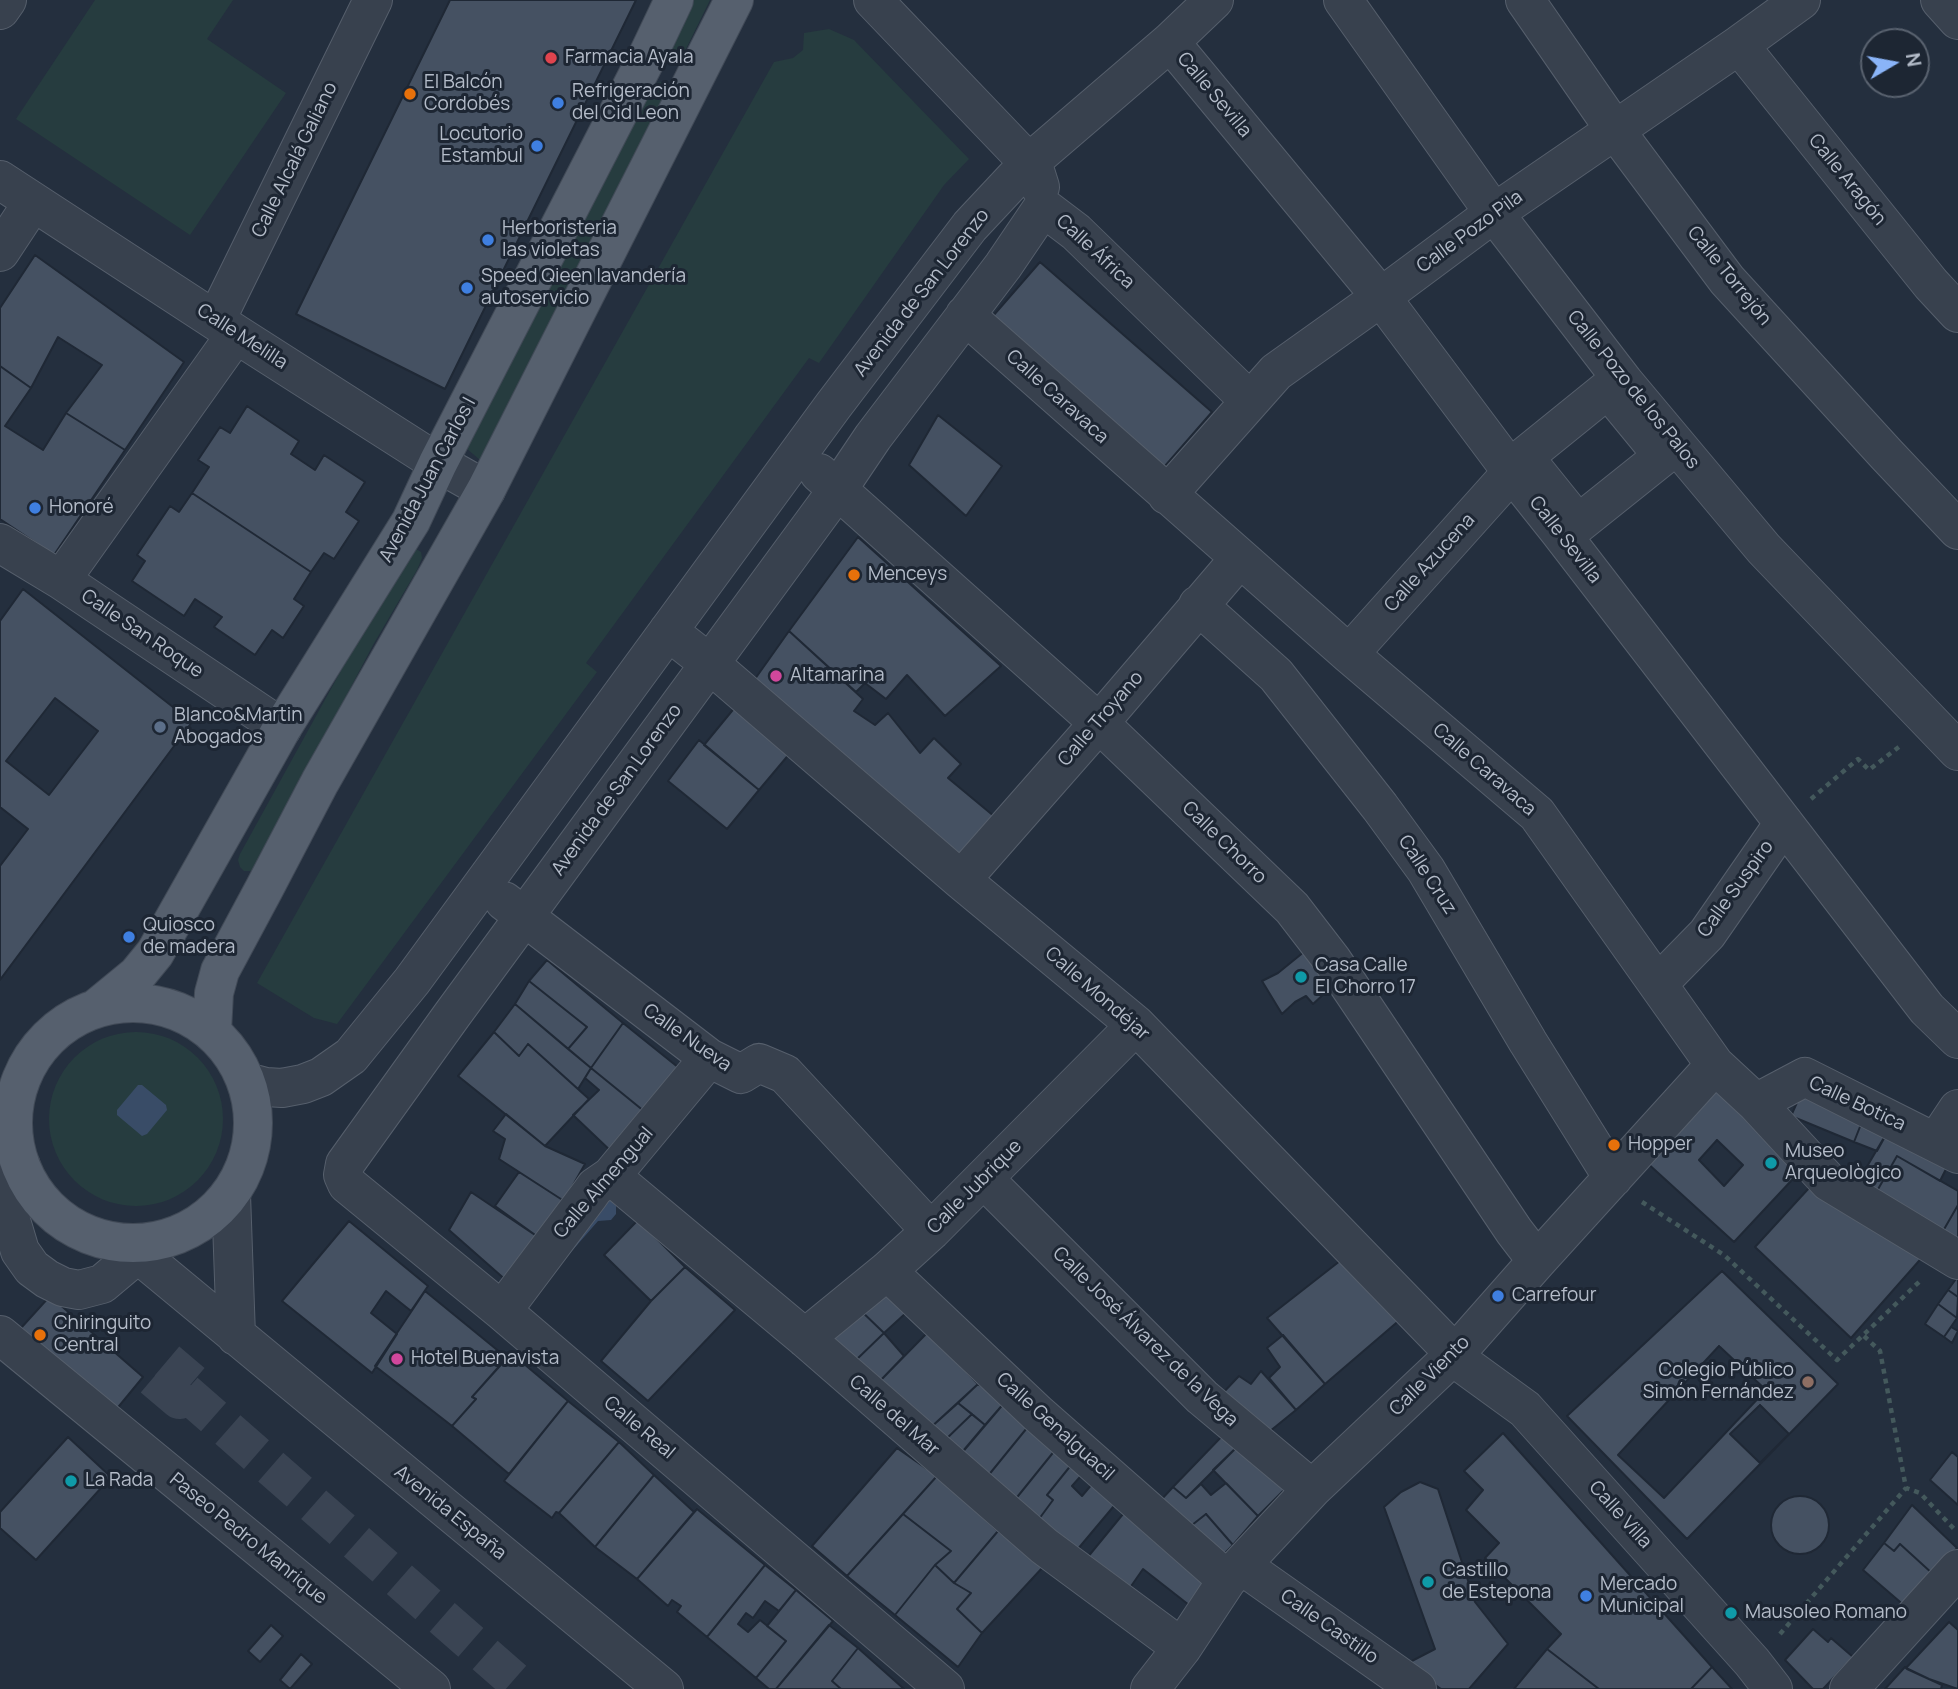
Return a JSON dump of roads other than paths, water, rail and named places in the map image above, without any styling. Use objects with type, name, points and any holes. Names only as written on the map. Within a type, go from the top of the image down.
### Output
[{"type":"main road","name":"Avenida Juan Carlos I","points":[[98,1006],[137,975],[155,953],[282,728],[411,521],[674,0]]},
{"type":"main road","points":[[212,1031],[214,993],[219,971],[320,782],[486,490],[734,0]]},
{"type":"main road","points":[[122,1002],[146,1002],[170,1007],[192,1017],[212,1031],[238,1063],[247,1082],[253,1110],[253,1140],[245,1168],[231,1194],[209,1217],[182,1233],[135,1246],[95,1237],[75,1229],[58,1217],[30,1185],[12,1153],[14,1103],[19,1081],[42,1043],[77,1015],[98,1006],[122,1002]]},
{"type":"street","points":[[0,10],[7,0]]},
{"type":"street","name":"Calle Alcalá Galiano","points":[[61,580],[226,327],[373,0]]},
{"type":"street","name":"Calle África","points":[[873,0],[1029,163],[1042,191],[1043,207],[1076,232],[1250,401]]},
{"type":"street","name":"Avenida de San Lorenzo","points":[[247,1082],[282,1088],[303,1084],[321,1077],[351,1056],[427,961],[668,631],[970,226],[1029,163],[1170,42],[1214,0]]},
{"type":"street","name":"Calle Pozo de los Palos","points":[[1343,0],[1618,387],[1667,446],[1958,751]]},
{"type":"street","name":"Calle Torrejón","points":[[1525,0],[1615,130],[1727,279],[1886,456],[1958,530]]},
{"type":"street","name":"Calle Pozo Pila","points":[[1167,495],[1276,372],[1381,298],[1493,213],[1739,46],[1801,0]]},
{"type":"street","points":[[1940,0],[1958,20]]},
{"type":"street","name":"Calle Sevilla","points":[[1170,42],[1567,526],[1784,823],[1927,1009],[1958,1039]]},
{"type":"street","name":"Calle Aragón","points":[[1739,46],[1931,284],[1958,313]]},
{"type":"street","name":"Calle Melilla","points":[[0,180],[438,463],[486,490]]},
{"type":"street","points":[[0,252],[33,202]]},
{"type":"street","name":"Avenida de San Lorenzo","points":[[345,1164],[873,438],[1003,266],[1043,207]]},
{"type":"street","name":"Calle Caravaca","points":[[965,315],[1349,654],[1537,814],[1715,1065],[1756,1103],[1829,1182],[1953,1258]]},
{"type":"street","name":"Calle Azucena","points":[[1349,654],[1519,466],[1524,457],[1608,388],[1618,387]]},
{"type":"street","points":[[1567,526],[1578,524],[1663,456],[1667,446]]},
{"type":"street","points":[[798,456],[838,489]]},
{"type":"street","name":"Calle Chorro","points":[[838,489],[1099,723],[1292,908],[1332,960],[1514,1231],[1537,1261]]},
{"type":"street","name":"Calle San Roque","points":[[2,547],[61,580],[282,728]]},
{"type":"street","name":"Calle Troyano","points":[[961,880],[1240,558]]},
{"type":"street","name":"Calle Cruz","points":[[1198,605],[1276,675],[1426,870],[1528,1042],[1614,1178]]},
{"type":"street","points":[[668,631],[710,664]]},
{"type":"street","name":"Calle Mondéjar","points":[[710,664],[961,880],[1136,1025],[1455,1354]]},
{"type":"street","name":"Calle Suspiro","points":[[1658,984],[1707,934],[1784,823]]},
{"type":"street","points":[[483,885],[524,917]]},
{"type":"street","name":"Calle Nueva","points":[[524,917],[709,1058],[741,1074],[759,1063],[785,1074],[931,1231]]},
{"type":"street","points":[[427,961],[431,991],[438,1003],[452,1015]]},
{"type":"street","name":"Calle Jubrique","points":[[805,1338],[931,1231],[1136,1025]]},
{"type":"street","name":"Calle Almengual","points":[[502,1311],[595,1187],[611,1176],[709,1058]]},
{"type":"street","name":"Calle Viento","points":[[1150,1689],[1234,1573],[1312,1489],[1455,1354],[1715,1065]]},
{"type":"street","name":"Calle Botica","points":[[1756,1103],[1805,1077],[1947,1148]]},
{"type":"street","points":[[1947,1148],[1958,1109]]},
{"type":"street","points":[[12,1153],[9,1214],[20,1251],[33,1268],[63,1287],[79,1290],[102,1284],[135,1246]]},
{"type":"street","name":"Calle Real","points":[[345,1164],[343,1175],[347,1184],[502,1311],[945,1689]]},
{"type":"street","name":"Calle del Mar","points":[[611,1176],[805,1338],[1044,1546],[1182,1648]]},
{"type":"street","name":"Calle José Álvarez de la Vega","points":[[984,1179],[1202,1397],[1312,1489]]},
{"type":"street","points":[[231,1194],[236,1336]]},
{"type":"street","name":"Avenida España","points":[[135,1246],[236,1336],[664,1689]]},
{"type":"street","name":"Calle Genalguacil","points":[[887,1271],[1037,1413],[1234,1573]]},
{"type":"street","name":"Paseo Pedro Manrique","points":[[1,1336],[431,1689]]},
{"type":"street","name":"Calle Villa","points":[[1455,1354],[1463,1364],[1525,1409],[1752,1662],[1773,1689]]},
{"type":"street","points":[[1849,1689],[1958,1569]]},
{"type":"street","name":"Calle Castillo","points":[[1234,1573],[1417,1689]]},
{"type":"water","points":[[138,1085],[142,1085],[166,1105],[167,1110],[147,1134],[142,1136],[117,1115],[117,1110]]},
{"type":"water","points":[[604,1192],[616,1206],[616,1214],[611,1220],[598,1221],[557,1268]]},
{"type":"tunnel","points":[[153,1378],[179,1400],[193,1383],[167,1361]]},
{"type":"tunnel","points":[[185,1392],[524,1689]]},
{"type":"place","name":"Farmacia Ayala","points":[[551,58]]},
{"type":"place","name":"El Balcón Cordobés","points":[[410,94]]},
{"type":"place","name":"Refrigeración del Cid Leon","points":[[558,103]]},
{"type":"place","name":"Locutorio Estambul","points":[[537,146]]},
{"type":"place","name":"Herboristeria las violetas","points":[[488,240]]},
{"type":"place","name":"Speed Qieen lavandería autoservicio","points":[[467,288]]},
{"type":"place","name":"Honoré","points":[[35,508]]},
{"type":"place","name":"Menceys","points":[[854,575]]},
{"type":"place","name":"Altamarina","points":[[776,676]]},
{"type":"place","name":"Blanco&Martin Abogados","points":[[160,727]]},
{"type":"place","name":"Quiosco de madera","points":[[129,937]]},
{"type":"place","name":"Casa Calle El Chorro 17","points":[[1301,977]]},
{"type":"place","name":"Hopper","points":[[1614,1145]]},
{"type":"place","name":"Museo Arqueològico","points":[[1771,1163]]},
{"type":"place","name":"Carrefour","points":[[1498,1296]]},
{"type":"place","name":"Chiringuito Central","points":[[40,1335]]},
{"type":"place","name":"Hotel Buenavista","points":[[397,1359]]},
{"type":"place","name":"Colegio Público Simón Fernández","points":[[1808,1382]]},
{"type":"place","name":"La Rada","points":[[71,1481]]},
{"type":"place","name":"Castillo de Estepona","points":[[1428,1582]]},
{"type":"place","name":"Mercado Municipal","points":[[1586,1596]]},
{"type":"place","name":"Mausoleo Romano","points":[[1731,1613]]}]
